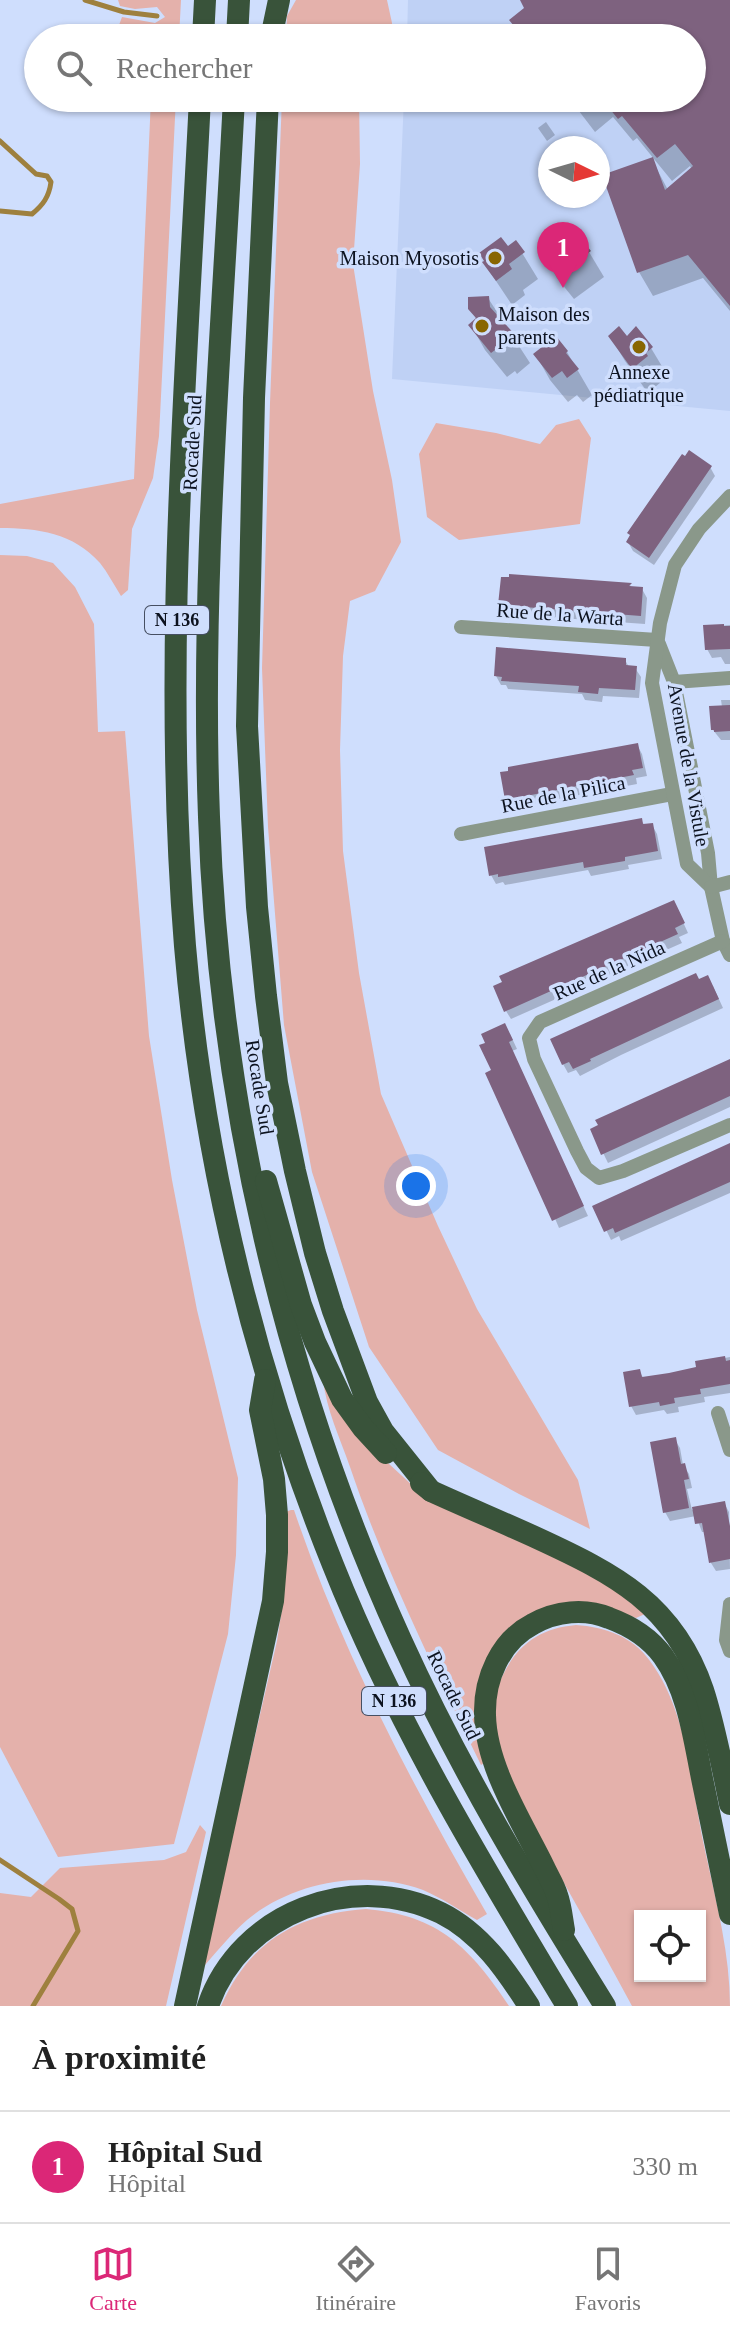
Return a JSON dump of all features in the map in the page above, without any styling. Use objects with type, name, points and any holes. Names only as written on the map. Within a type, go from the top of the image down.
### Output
[{"type":"highway","points":[[204,24],[205,0]]},
{"type":"highway","points":[[238,24],[239,0]]},
{"type":"highway","points":[[274,24],[279,0]]},
{"type":"highway","name":"Rocade Sud","points":[[199,112],[178,589],[177,753],[181,891],[193,1016],[211,1141],[235,1256],[266,1375],[333,1566],[380,1673],[424,1762],[472,1849],[567,2006]]},
{"type":"highway","name":"Rocade Sud","points":[[233,112],[212,519],[207,729],[209,819],[219,967],[246,1153],[266,1249],[304,1385],[367,1562],[400,1639],[466,1773],[605,2006]]},
{"type":"highway","points":[[267,112],[254,398],[247,726],[257,907],[266,996],[277,1083],[295,1171],[333,1311],[367,1402],[383,1431],[431,1491]]},
{"type":"highway","points":[[246,1153],[266,1181],[301,1305],[315,1342],[342,1399],[363,1428],[387,1455],[431,1491],[584,1560],[616,1577],[642,1596],[685,1651],[702,1689],[730,1804]]},
{"type":"highway","points":[[185,2006],[273,1601],[277,1515],[274,1479],[260,1410],[266,1375]]},
{"type":"highway","points":[[567,1945],[557,1895],[496,1769],[485,1717],[486,1688],[510,1639],[537,1621],[562,1614],[589,1612],[626,1624],[645,1636],[671,1669],[688,1714],[730,1914]]},
{"type":"highway","points":[[208,2006],[222,1977],[241,1951],[263,1930],[311,1904],[333,1898],[362,1896],[391,1898],[444,1914],[487,1947],[509,1973],[529,2006]]},
{"type":"street","name":"Avenue de la Vistule","points":[[711,887],[687,864],[652,683],[657,640],[675,565],[699,529],[730,496]]},
{"type":"street","name":"Rue de la Warta","points":[[461,627],[657,640]]},
{"type":"street","name":"Avenue de la Vistule","points":[[657,640],[674,682],[708,853],[711,887],[723,941],[730,955]]},
{"type":"street","points":[[674,682],[730,678]]},
{"type":"street","name":"Rue de la Pilica","points":[[461,834],[672,794]]},
{"type":"street","points":[[711,887],[730,882]]},
{"type":"street","name":"Rue de la Nida","points":[[723,941],[540,1022],[529,1038],[534,1059],[577,1151],[586,1168],[599,1178],[623,1171],[730,1125]]},
{"type":"street","points":[[718,1413],[730,1450]]},
{"type":"street","points":[[730,1604],[726,1640],[730,1651]]},
{"type":"shaded area","points":[[118,0],[181,0],[180,24],[119,24],[122,17],[155,23],[165,17],[157,7],[135,9],[120,6]]},
{"type":"shaded area","points":[[296,0],[387,0],[392,24],[287,24],[287,16]]},
{"type":"shaded area","points":[[408,0],[730,0],[730,411],[392,379],[403,112],[706,112],[706,24],[407,24]]},
{"type":"shaded area","points":[[150,112],[175,112],[159,436],[153,478],[132,529],[128,590],[121,596],[100,563],[67,539],[41,531],[0,528],[0,504],[134,479]]},
{"type":"shaded area","points":[[281,112],[359,112],[360,164],[353,264],[401,542],[375,591],[350,601],[343,656],[340,750],[343,851],[359,973],[381,1094],[477,1309],[578,1480],[590,1529],[438,1450],[369,1347],[312,1172],[284,1025],[268,827],[262,668]]},
{"type":"shaded area","points":[[579,419],[591,438],[580,524],[459,540],[427,517],[419,454],[436,423],[540,444],[556,425]]},
{"type":"shaded area","points":[[0,555],[27,556],[53,563],[75,587],[94,624],[98,732],[125,731],[149,1036],[197,1310],[238,1478],[236,1555],[228,1634],[174,1844],[58,1857],[0,1747]]},
{"type":"shaded area","points":[[323,1379],[363,1440],[413,1486],[598,1577],[645,1614],[636,1618],[602,1605],[498,1642],[486,1762],[481,1765],[378,1543],[334,1423]]},
{"type":"shaded area","points":[[294,1510],[334,1615],[380,1717],[487,1914],[477,1920],[430,1893],[401,1884],[378,1880],[331,1882],[286,1896],[266,1907],[241,1925],[205,1965],[277,1641],[283,1602],[285,1512]]},
{"type":"shaded area","points":[[576,1625],[597,1628],[626,1639],[650,1661],[674,1705],[722,1930],[730,2006],[632,2006],[519,1798],[495,1729],[495,1694],[510,1662],[524,1645],[553,1630]]},
{"type":"shaded area","points":[[200,1825],[206,1832],[166,2006],[0,2006],[0,1893],[31,1897],[60,1868],[164,1860],[186,1852]]},
{"type":"shaded area","points":[[366,1909],[414,1919],[450,1938],[480,1967],[509,2006],[221,2006],[246,1965],[278,1935],[318,1917]]},
{"type":"building","points":[[520,0],[730,0],[730,306],[688,255],[637,273],[610,197],[610,172],[653,157],[665,190],[693,166],[675,144],[657,158],[622,116],[618,119],[612,112],[706,112],[706,24],[512,24],[509,20],[524,8]]},
{"type":"building","name":"Maison des parents","points":[[569,229],[591,251],[558,275],[540,252]]},
{"type":"building","name":"Maison Myosotis","points":[[501,237],[508,246],[516,240],[525,252],[509,264],[512,269],[496,281],[479,253]]},
{"type":"building","name":"Maison des parents","points":[[489,296],[490,307],[517,337],[501,350],[499,347],[491,353],[468,325],[476,318],[468,309],[468,297]]},
{"type":"building","name":"Annexe pédiatrique","points":[[619,326],[627,336],[636,326],[653,347],[646,353],[648,356],[632,369],[608,336]]},
{"type":"building","name":"Maison des parents","points":[[556,336],[579,369],[567,378],[562,371],[552,378],[533,354]]},
{"type":"building","points":[[689,450],[712,466],[649,558],[626,542],[630,535],[627,533],[682,454],[685,456]]},
{"type":"building","points":[[509,574],[632,583],[629,586],[643,587],[641,616],[498,605],[501,577],[509,577]]},
{"type":"building","points":[[703,625],[730,626],[730,649],[705,650]]},
{"type":"building","points":[[496,647],[626,658],[626,665],[637,666],[635,690],[599,688],[598,694],[578,692],[579,686],[501,681],[502,677],[494,676]]},
{"type":"building","points":[[730,705],[730,731],[711,730],[709,706]]},
{"type":"building","points":[[638,743],[643,768],[632,770],[634,775],[505,800],[500,772],[508,771],[508,767]]},
{"type":"building","points":[[642,818],[643,824],[653,823],[658,851],[584,868],[583,862],[489,876],[484,847]]},
{"type":"building","points":[[674,900],[685,923],[675,928],[678,934],[504,1012],[493,986],[502,982],[499,976]]},
{"type":"building","points":[[696,973],[699,979],[708,975],[719,999],[573,1069],[569,1062],[562,1065],[550,1039]]},
{"type":"building","points":[[505,1023],[513,1040],[509,1042],[584,1206],[552,1221],[485,1073],[491,1070],[479,1045],[485,1043],[481,1034]]},
{"type":"building","points":[[730,1059],[730,1096],[601,1155],[590,1129],[598,1125],[595,1120]]},
{"type":"building","points":[[730,1143],[730,1182],[615,1233],[613,1228],[604,1232],[592,1206]]},
{"type":"building","points":[[725,1356],[726,1361],[730,1360],[730,1384],[700,1389],[701,1394],[674,1398],[675,1403],[629,1407],[623,1372],[640,1369],[642,1377],[669,1373],[696,1367],[695,1361]]},
{"type":"building","points":[[676,1437],[681,1464],[685,1463],[689,1479],[684,1480],[689,1508],[663,1513],[650,1442]]},
{"type":"building","points":[[725,1501],[730,1526],[730,1559],[709,1563],[702,1523],[695,1524],[692,1507]]},
{"type":"waterway","points":[[85,0],[124,12],[157,16]]},
{"type":"waterway","points":[[0,141],[36,174],[47,176],[51,182],[45,200],[32,214],[0,211]]},
{"type":"waterway","points":[[0,1860],[72,1909],[78,1931],[33,2006]]},
{"type":"place","name":"Maison Myosotis","points":[[495,258]]},
{"type":"place","name":"Hôpital Sud","points":[[563,288]]},
{"type":"place","name":"Maison des parents","points":[[482,326]]},
{"type":"place","name":"Annexe pédiatrique","points":[[639,347]]}]
